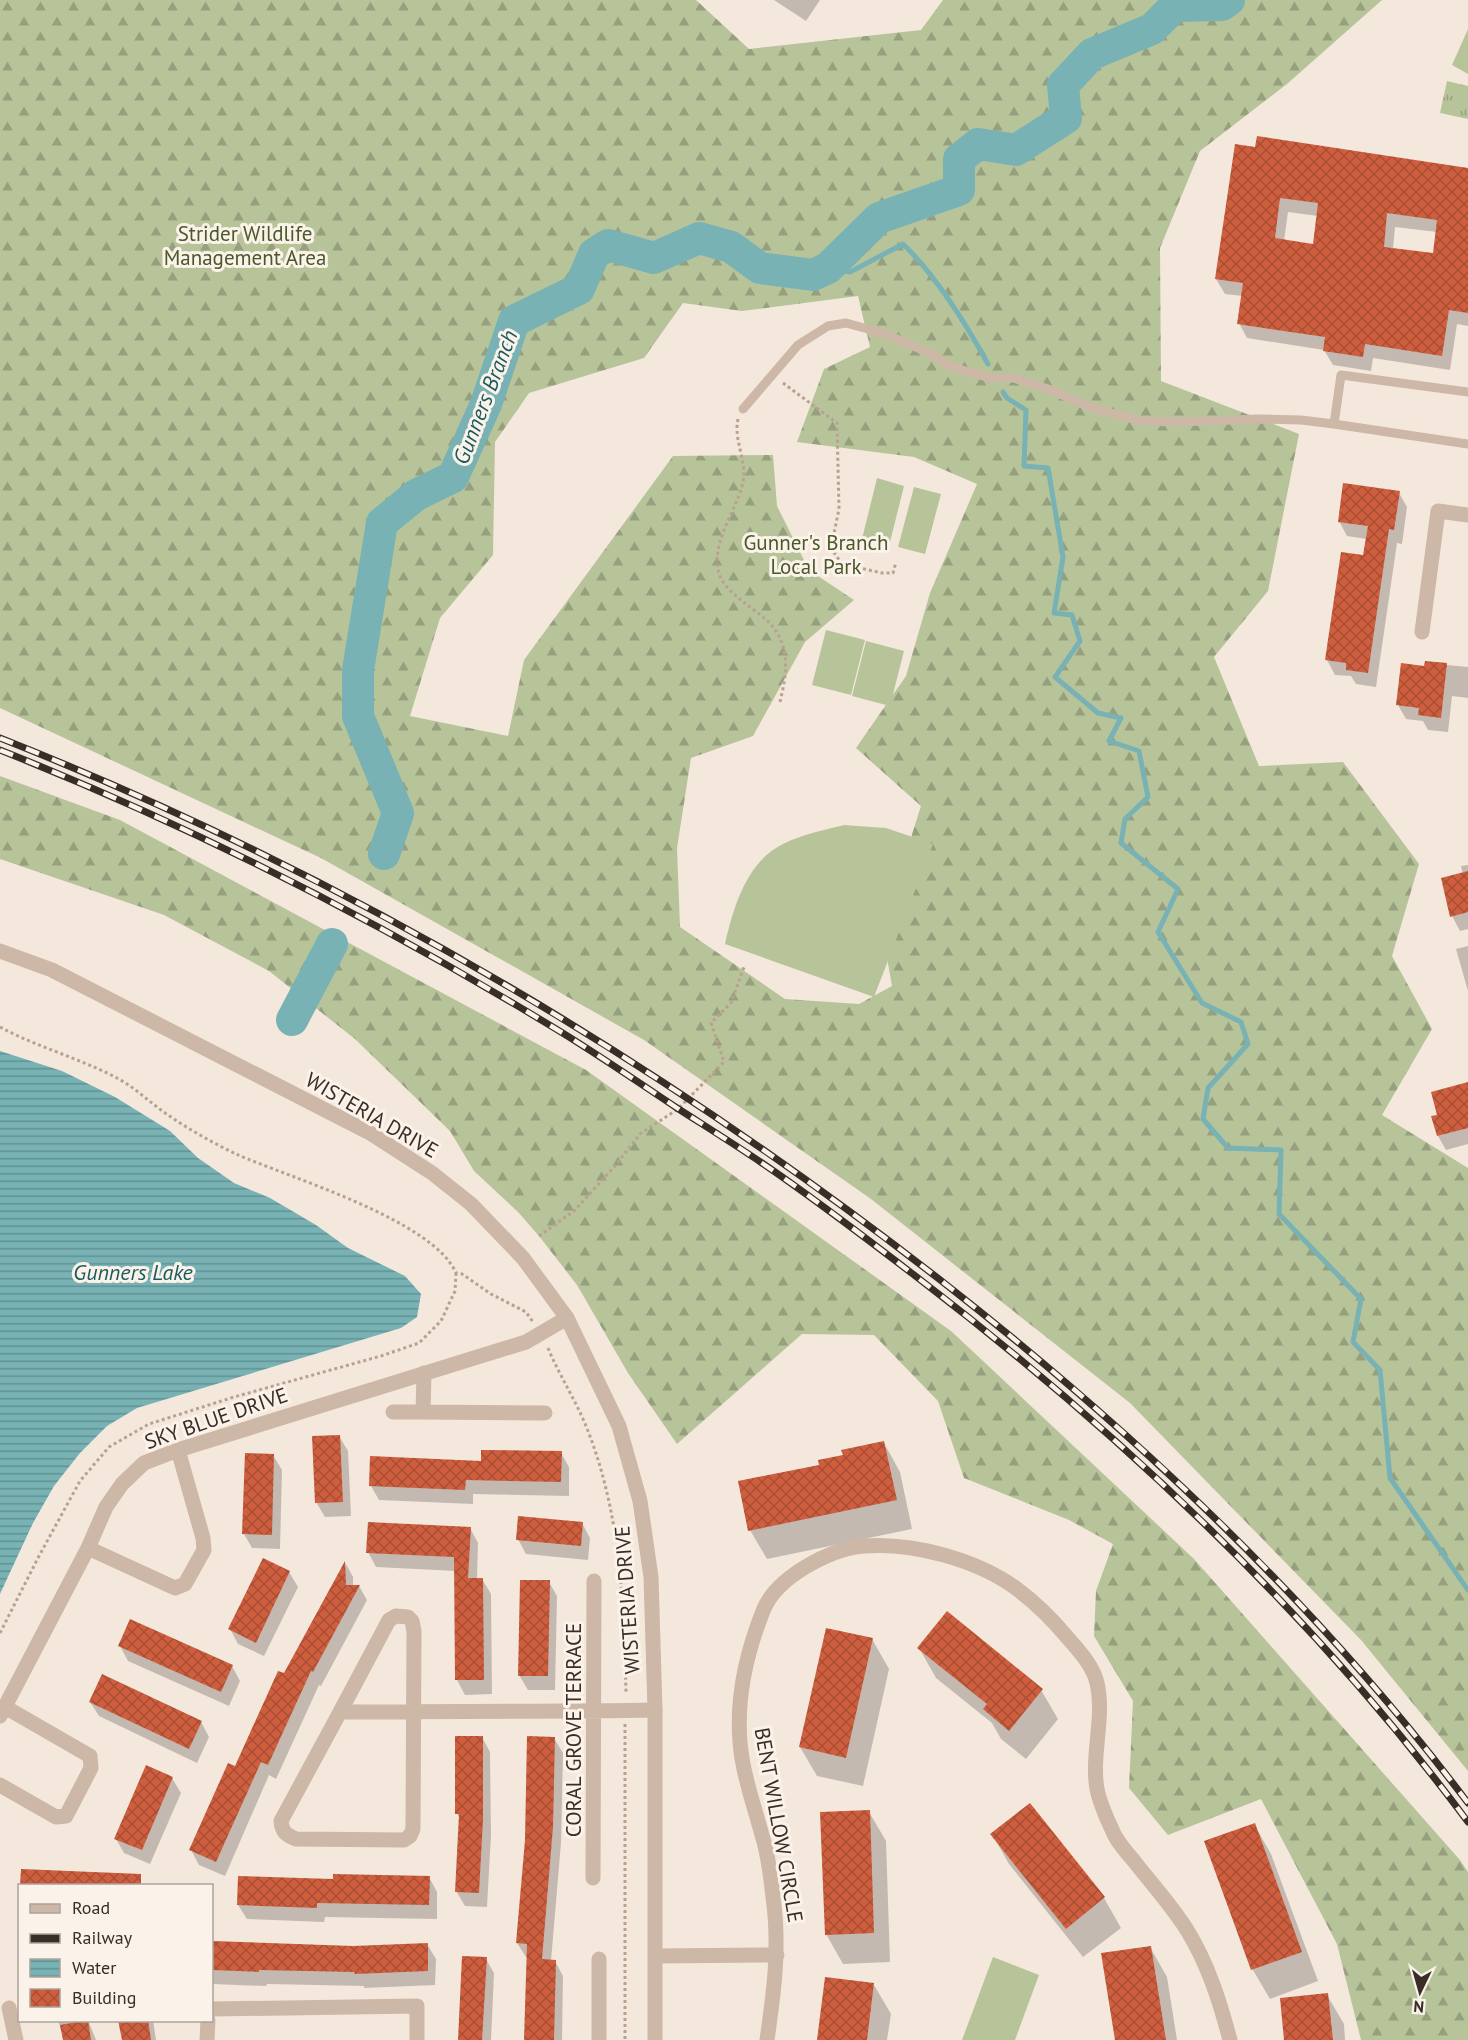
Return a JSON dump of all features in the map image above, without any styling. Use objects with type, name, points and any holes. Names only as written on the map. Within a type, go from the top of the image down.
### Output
[{"type":"street","points":[[1422,632],[1438,511],[1468,515]]},
{"type":"street","name":"WISTERIA DRIVE","points":[[0,951],[52,970],[370,1133],[432,1173],[471,1204],[523,1258],[567,1318],[619,1426],[640,1501],[651,1577],[655,1710],[655,2040]]},
{"type":"street","name":"SKY BLUE DRIVE","points":[[0,1785],[56,1817],[66,1816],[91,1768],[90,1756],[2,1711],[88,1548],[106,1507],[122,1484],[144,1463],[178,1450],[526,1342],[567,1318]]},
{"type":"street","points":[[423,1412],[424,1373]]},
{"type":"street","points":[[393,1413],[545,1413]]},
{"type":"street","points":[[88,1548],[175,1588],[185,1584],[204,1550],[203,1538],[178,1450]]},
{"type":"street","name":"BENT WILLOW CIRCLE","points":[[767,2040],[776,1977],[778,1938],[765,1844],[742,1761],[740,1726],[742,1678],[761,1614],[776,1590],[800,1570],[833,1554],[856,1547],[884,1544],[932,1551],[996,1576],[1015,1587],[1040,1607],[1085,1658],[1096,1680],[1100,1707],[1096,1769],[1097,1790],[1103,1808],[1117,1839],[1187,1930],[1219,1996],[1230,2040]]},
{"type":"street","name":"CORAL GROVE TERRACE","points":[[593,1878],[594,1581]]},
{"type":"street","points":[[396,1616],[408,1617],[412,1621],[415,1712],[413,1829],[410,1836],[404,1840],[296,1839],[281,1829],[281,1821],[340,1712],[389,1620],[396,1616]]},
{"type":"street","points":[[340,1712],[655,1710]]},
{"type":"street","name":"BENT WILLOW CIRCLE","points":[[656,1956],[777,1955]]},
{"type":"street","points":[[598,1959],[598,2040]]},
{"type":"street","points":[[213,2009],[417,2006],[417,2040]]},
{"type":"street","points":[[9,2008],[16,2040]]},
{"type":"street","points":[[207,2040],[208,2022]]},
{"type":"lane","points":[[743,409],[798,345],[828,326],[846,323],[886,334],[929,353],[952,367],[990,378],[1014,378],[1051,390],[1089,407],[1141,421],[1290,420],[1334,424],[1468,444]]},
{"type":"lane","points":[[1334,424],[1341,375],[1468,392]]},
{"type":"path","points":[[772,375],[837,423],[839,509],[831,548],[842,564],[882,573],[893,573],[896,562]]},
{"type":"path","points":[[743,409],[736,431],[743,465],[743,484],[716,558],[719,573],[725,585],[773,627],[782,642],[786,662],[785,682],[780,702]]},
{"type":"path","points":[[539,1236],[575,1210],[640,1134],[678,1109],[724,1062],[711,1023],[731,1003],[744,967]]},
{"type":"path","points":[[0,1027],[116,1078],[202,1136],[235,1153],[407,1226],[444,1254],[456,1273],[462,1274],[491,1294],[526,1312],[541,1333],[573,1394],[588,1431],[603,1475],[613,1516],[620,1561],[626,1710],[624,1748],[625,2040]]},
{"type":"green space","name":"Gunner's Branch Local Park","points":[[0,0],[696,0],[749,49],[921,30],[943,0],[1382,0],[1287,84],[1200,151],[1160,248],[1161,381],[1299,434],[1268,591],[1214,657],[1259,766],[1343,762],[1419,864],[1392,956],[1432,1029],[1382,1115],[1468,1168],[1468,1771],[1361,1640],[1130,1403],[871,1199],[644,1040],[321,858],[0,708]],"holes":[[[858,296],[870,347],[824,369],[797,442],[914,457],[977,484],[930,593],[906,676],[856,748],[921,806],[882,929],[892,986],[859,1004],[785,999],[680,927],[677,848],[691,758],[753,736],[805,642],[854,600],[809,570],[777,506],[773,455],[673,456],[524,660],[508,736],[410,716],[440,618],[493,555],[495,442],[529,393],[644,358],[683,303],[742,311]]]},
{"type":"green space","points":[[1468,29],[1468,74],[1452,65]]},
{"type":"green space","points":[[1447,81],[1468,86],[1468,119],[1440,113]]},
{"type":"green space","points":[[877,478],[904,486],[889,546],[862,539]]},
{"type":"green space","points":[[914,487],[941,494],[925,554],[898,547]]},
{"type":"green space","points":[[826,630],[865,640],[851,695],[812,685]]},
{"type":"green space","points":[[866,641],[904,651],[890,706],[852,696]]},
{"type":"green space","points":[[0,776],[120,820],[586,1070],[951,1331],[1194,1559],[1460,1860],[1468,1872],[1468,2040],[1361,2040],[1337,1944],[1261,1799],[1168,1835],[1129,1788],[1133,1701],[1094,1636],[1096,1591],[1113,1544],[1069,1520],[964,1478],[938,1401],[874,1335],[802,1334],[677,1444],[628,1373],[577,1285],[518,1212],[474,1171],[450,1131],[355,1039],[269,971],[164,915],[0,859]]},
{"type":"green space","points":[[844,825],[886,828],[933,844],[874,997],[725,944],[745,883],[769,853],[805,835]]},
{"type":"green space","points":[[993,1957],[1039,1975],[1015,2040],[962,2040]]},
{"type":"water","name":"Gunners Lake","points":[[0,1051],[62,1071],[115,1097],[170,1131],[198,1158],[234,1183],[270,1198],[316,1225],[348,1248],[405,1276],[421,1294],[417,1317],[401,1328],[137,1408],[107,1426],[80,1453],[54,1486],[33,1523],[0,1594]]},
{"type":"building","points":[[1257,136],[1468,168],[1468,313],[1449,310],[1442,356],[1365,344],[1363,357],[1323,351],[1325,337],[1237,324],[1243,283],[1215,279],[1235,144],[1255,147]],"holes":[[[1280,198],[1318,203],[1313,244],[1275,238]],[[1387,213],[1437,220],[1433,253],[1384,247]]]},
{"type":"building","points":[[1343,483],[1400,491],[1394,530],[1389,529],[1368,673],[1346,670],[1346,663],[1325,660],[1341,552],[1363,555],[1368,526],[1338,522]]},
{"type":"building","points":[[1425,661],[1447,663],[1441,718],[1418,715],[1419,708],[1396,705],[1401,663],[1424,666]]},
{"type":"building","points":[[1468,871],[1468,912],[1450,917],[1441,878]]},
{"type":"building","points":[[1468,1082],[1468,1128],[1437,1136],[1431,1116],[1437,1115],[1431,1092]]},
{"type":"building","points":[[340,1435],[343,1502],[315,1503],[312,1436]]},
{"type":"building","points":[[884,1441],[897,1500],[748,1531],[738,1481],[819,1465],[818,1460],[843,1455],[841,1450]]},
{"type":"building","points":[[481,1450],[562,1451],[561,1482],[466,1480],[465,1490],[369,1486],[370,1456],[481,1461]]},
{"type":"building","points":[[245,1453],[274,1454],[272,1535],[242,1534]]},
{"type":"building","points":[[518,1516],[583,1522],[581,1546],[516,1540]]},
{"type":"building","points":[[368,1522],[471,1527],[468,1578],[483,1578],[484,1680],[455,1680],[454,1557],[366,1553]]},
{"type":"building","points":[[263,1558],[290,1571],[256,1643],[228,1629]]},
{"type":"building","points":[[345,1561],[346,1585],[360,1585],[313,1672],[311,1671],[268,1765],[261,1762],[216,1862],[189,1850],[228,1763],[235,1766],[278,1671],[284,1673]]},
{"type":"building","points":[[520,1580],[550,1580],[548,1676],[518,1676]]},
{"type":"building","points":[[947,1611],[1043,1689],[1009,1731],[983,1709],[987,1704],[917,1648]]},
{"type":"building","points":[[130,1619],[233,1665],[221,1692],[118,1646]]},
{"type":"building","points":[[826,1628],[873,1638],[846,1758],[799,1747]]},
{"type":"building","points":[[102,1674],[202,1721],[189,1749],[89,1702]]},
{"type":"building","points":[[455,1736],[483,1736],[483,1819],[479,1893],[455,1892],[459,1814],[455,1814]]},
{"type":"building","points":[[527,1736],[555,1737],[553,1827],[542,1959],[556,1960],[554,2040],[524,2040],[527,1944],[516,1943],[525,1840]]},
{"type":"building","points":[[146,1765],[173,1777],[142,1850],[114,1839]]},
{"type":"building","points":[[1030,1803],[1105,1897],[1066,1929],[990,1834]]},
{"type":"building","points":[[870,1810],[874,1933],[825,1935],[820,1812]]},
{"type":"building","points":[[1255,1823],[1302,1952],[1251,1970],[1204,1841]]},
{"type":"building","points":[[21,1869],[141,1874],[141,1884],[20,1884]]},
{"type":"building","points":[[333,1874],[430,1876],[429,1905],[317,1903],[317,1908],[237,1905],[238,1876],[333,1879]]},
{"type":"building","points":[[213,1941],[353,1946],[428,1943],[428,1971],[355,1974],[354,1972],[259,1970],[259,1972],[213,1970]]},
{"type":"building","points":[[1151,1946],[1166,2040],[1115,2040],[1101,1953]]},
{"type":"building","points":[[462,1956],[487,1957],[482,2040],[458,2040]]},
{"type":"building","points":[[825,1977],[874,1983],[867,2040],[817,2040]]},
{"type":"building","points":[[1328,1993],[1333,2040],[1284,2040],[1280,1998]]},
{"type":"building","points":[[88,2022],[91,2040],[63,2040],[60,2025]]},
{"type":"building","points":[[118,2022],[148,2022],[151,2040],[122,2040]]},
{"type":"waterway","name":"Gunners Branch","points":[[384,854],[398,813],[358,716],[358,670],[382,523],[416,495],[453,477],[486,404],[514,321],[579,289],[594,254],[608,245],[654,258],[699,238],[731,247],[760,268],[813,275],[828,268],[879,218],[959,190],[959,159],[978,144],[1016,150],[1066,118],[1063,85],[1092,54],[1152,29],[1175,6],[1222,5],[1229,0]]},
{"type":"waterway","points":[[828,268],[850,272],[903,244],[950,301],[988,364]]},
{"type":"waterway","points":[[1003,392],[1007,398],[1026,410],[1024,466],[1048,468],[1063,557],[1054,613],[1072,615],[1080,641],[1055,677],[1098,713],[1121,718],[1109,741],[1139,751],[1148,797],[1125,819],[1121,843],[1178,889],[1158,932],[1202,1003],[1241,1022],[1248,1044],[1208,1088],[1203,1119],[1228,1148],[1281,1150],[1279,1214],[1361,1299],[1353,1342],[1380,1370],[1390,1478],[1468,1590]]},
{"type":"waterway","name":"Gunners Branch","points":[[292,1020],[332,944]]},
{"type":"railway","points":[[0,738],[125,790],[249,847],[370,909],[489,975],[605,1045],[830,1197],[1012,1337],[1083,1397],[1221,1524],[1350,1659],[1468,1803]]},
{"type":"railway","points":[[0,750],[216,844],[425,953],[576,1041],[821,1205],[918,1278],[1069,1400],[1212,1531],[1346,1672],[1409,1746],[1468,1822]]},
{"type":"park label","name":"Strider Wildlife Management Area","points":[[245,245]]}]
